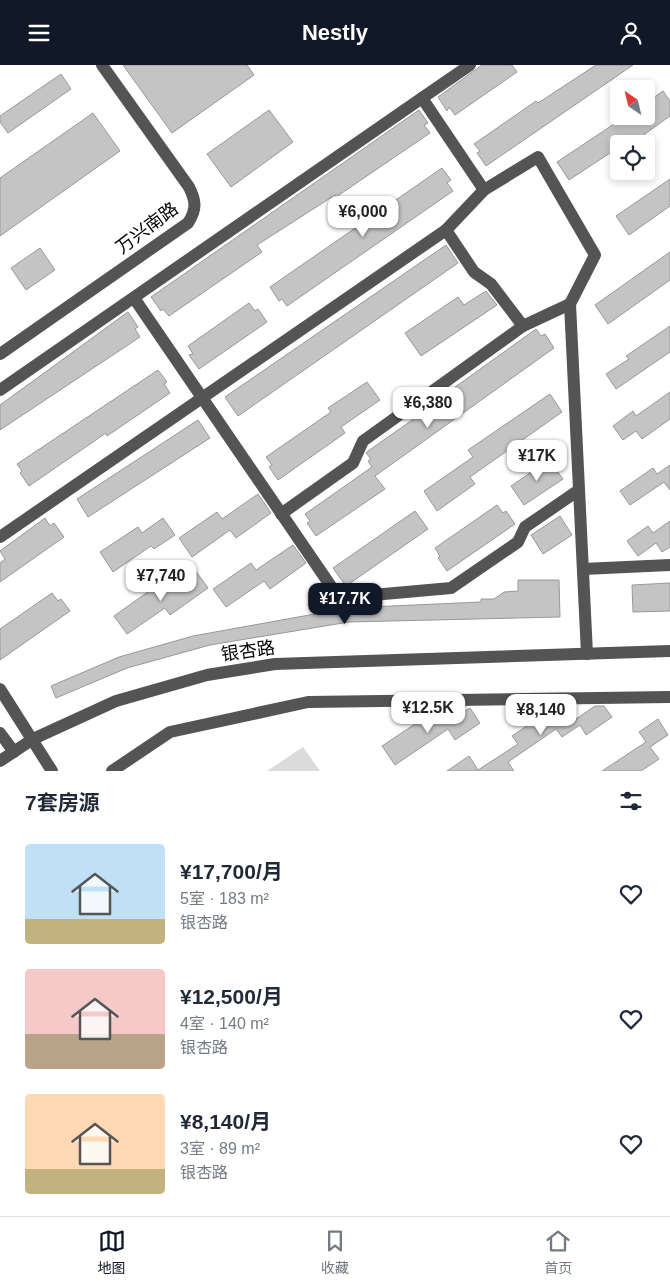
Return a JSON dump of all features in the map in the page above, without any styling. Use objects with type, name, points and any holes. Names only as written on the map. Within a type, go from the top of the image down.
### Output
[{"type":"street","name":"万兴南路","points":[[0,354],[188,223],[195,212],[194,196],[102,65]]},
{"type":"street","points":[[0,390],[470,65]]},
{"type":"street","points":[[422,98],[484,190]]},
{"type":"street","points":[[0,537],[446,230],[484,190],[538,157],[594,255],[570,304],[587,654]]},
{"type":"street","points":[[446,230],[474,272],[491,284],[523,327]]},
{"type":"street","points":[[134,298],[339,598],[451,588],[518,542],[525,527],[579,490]]},
{"type":"street","points":[[281,514],[353,463],[363,441],[523,327],[570,304]]},
{"type":"street","points":[[583,569],[670,565]]},
{"type":"street","name":"银杏路","points":[[0,761],[33,739],[116,701],[208,675],[275,664],[670,651]]},
{"type":"street","points":[[0,689],[52,771]]},
{"type":"street","points":[[112,771],[170,732],[308,702],[670,697]]},
{"type":"street","points":[[0,733],[14,752]]},
{"type":"shaded area","points":[[303,747],[320,771],[267,771]]},
{"type":"building","points":[[123,65],[247,65],[254,75],[172,133]]},
{"type":"building","points":[[482,65],[512,65],[517,72],[455,115],[449,107],[447,111],[438,97]]},
{"type":"building","points":[[596,65],[633,65],[486,166],[477,153],[480,151],[474,144],[536,101],[538,103]]},
{"type":"building","points":[[61,74],[71,89],[8,133],[0,122],[0,116]]},
{"type":"building","points":[[663,91],[670,101],[670,116],[643,135],[610,135],[610,153],[569,180],[557,162],[612,125],[655,125],[655,97]]},
{"type":"building","points":[[269,110],[293,142],[231,187],[207,154]]},
{"type":"building","points":[[419,110],[428,123],[424,125],[430,133],[336,197],[335,195],[257,245],[262,252],[169,316],[163,309],[161,311],[151,297]]},
{"type":"building","points":[[93,113],[120,151],[0,236],[0,178]]},
{"type":"building","points":[[442,168],[451,180],[447,183],[453,191],[287,306],[282,299],[279,301],[270,287]]},
{"type":"building","points":[[670,179],[670,206],[629,235],[616,216]]},
{"type":"building","points":[[446,245],[458,263],[238,416],[225,397]]},
{"type":"building","points":[[40,248],[55,270],[26,290],[11,268]]},
{"type":"building","points":[[670,252],[670,280],[608,324],[595,305]]},
{"type":"building","points":[[486,291],[497,305],[421,356],[405,333],[458,297],[464,305]]},
{"type":"building","points":[[249,303],[255,311],[258,309],[267,322],[199,369],[189,355],[193,354],[188,346]]},
{"type":"building","points":[[128,312],[138,327],[135,329],[140,337],[0,430],[0,405]]},
{"type":"building","points":[[670,326],[670,352],[616,389],[606,374],[629,359],[626,356]]},
{"type":"building","points":[[536,329],[541,336],[545,334],[554,348],[375,476],[385,489],[316,536],[307,523],[310,521],[305,514],[372,467],[368,461],[371,459],[366,453],[368,451],[428,409],[432,414],[449,402],[444,395]]},
{"type":"building","points":[[158,370],[167,382],[164,384],[170,393],[107,436],[106,433],[29,486],[20,473],[22,471],[17,464]]},
{"type":"building","points":[[367,382],[380,400],[341,427],[345,433],[278,480],[269,467],[272,465],[266,457],[331,412],[328,408]]},
{"type":"building","points":[[670,392],[670,419],[642,439],[636,431],[623,440],[613,426],[633,411],[636,416]]},
{"type":"building","points":[[550,394],[562,412],[470,477],[475,484],[437,511],[424,491],[473,457],[468,450]]},
{"type":"building","points":[[198,420],[210,438],[88,517],[77,499]]},
{"type":"building","points":[[549,460],[563,479],[524,505],[511,486]]},
{"type":"building","points":[[670,465],[670,490],[664,482],[630,505],[620,491],[653,468],[657,474]]},
{"type":"building","points":[[258,494],[271,513],[236,538],[230,530],[192,557],[179,538],[217,512],[222,519]]},
{"type":"building","points":[[497,505],[503,513],[506,511],[515,524],[447,571],[438,558],[440,556],[435,548]]},
{"type":"building","points":[[415,511],[428,529],[346,586],[333,568]]},
{"type":"building","points":[[560,516],[572,535],[543,554],[531,535]]},
{"type":"building","points":[[45,518],[50,526],[54,523],[64,537],[0,582],[0,563],[5,559],[0,551]]},
{"type":"building","points":[[163,518],[175,535],[154,549],[151,546],[113,572],[100,552],[138,527],[142,533]]},
{"type":"building","points":[[670,521],[670,547],[662,552],[656,543],[638,556],[627,541],[648,526],[653,533]]},
{"type":"building","points":[[293,545],[306,563],[270,589],[264,581],[226,607],[213,589],[251,563],[256,570]]},
{"type":"building","points":[[195,570],[208,588],[170,615],[165,608],[127,634],[114,616],[152,589],[157,596]]},
{"type":"building","points":[[518,580],[559,580],[560,617],[349,622],[210,645],[127,668],[56,698],[51,686],[119,657],[193,636],[348,608],[481,602],[481,599],[494,599],[504,592],[518,591]]},
{"type":"building","points":[[670,583],[670,611],[633,612],[632,585]]},
{"type":"building","points":[[52,593],[58,601],[61,599],[70,611],[0,660],[0,629]]},
{"type":"building","points":[[595,706],[604,706],[612,717],[586,735],[580,725],[562,737],[556,729],[508,762],[514,771],[447,771],[469,756],[478,770],[518,744],[512,736],[546,713],[549,717],[568,707],[576,719]]},
{"type":"building","points":[[470,708],[480,723],[455,740],[448,729],[395,765],[382,746],[436,710],[445,724]]},
{"type":"building","points":[[658,719],[668,735],[650,747],[659,759],[641,771],[602,771],[646,742],[639,732]]}]
